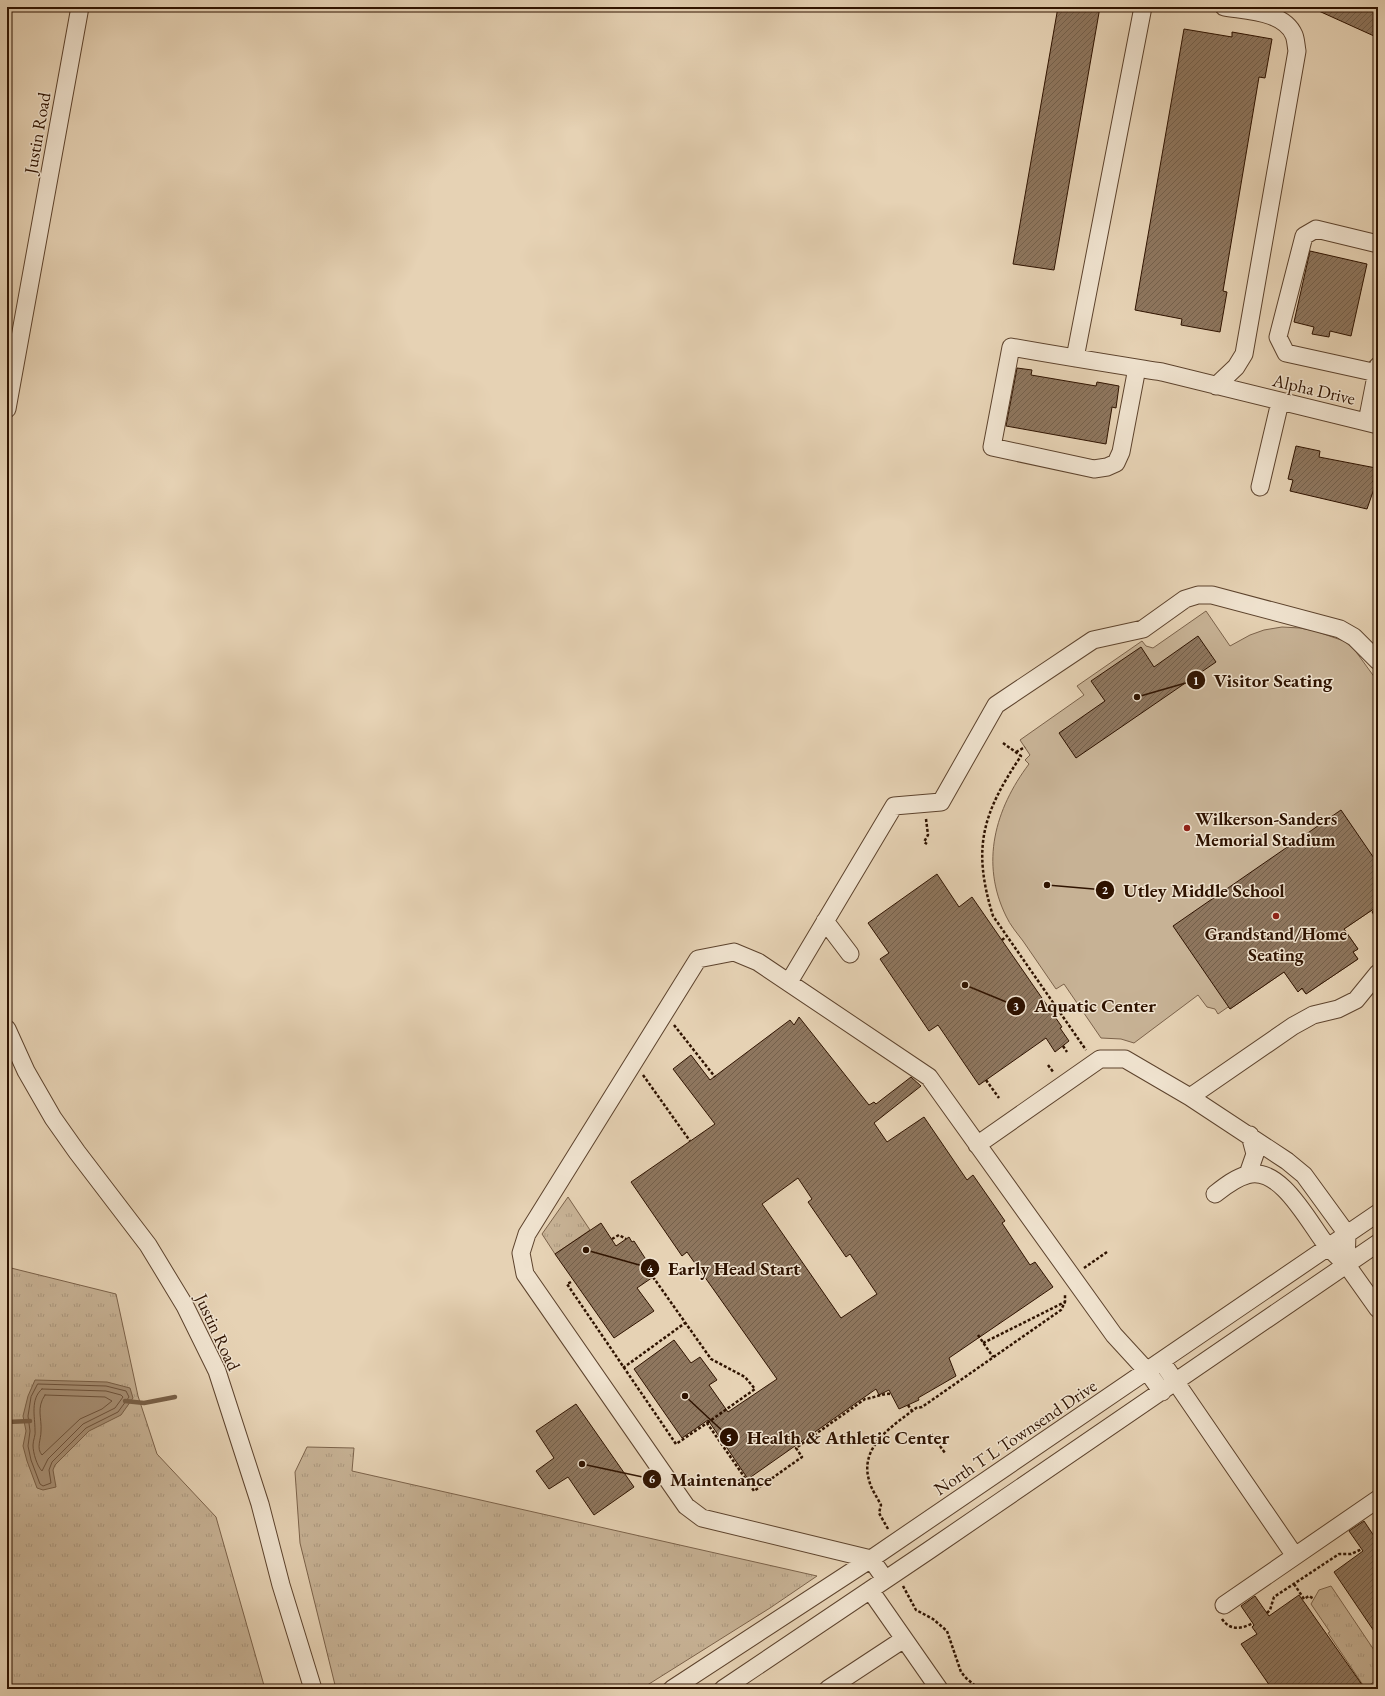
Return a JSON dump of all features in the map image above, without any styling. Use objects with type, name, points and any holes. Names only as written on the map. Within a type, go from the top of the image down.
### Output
[{"type":"street","name":"Justin Road","points":[[7,408],[12,355],[80,7]]},
{"type":"street","points":[[1075,358],[1143,7]]},
{"type":"street","points":[[1216,386],[1236,367],[1244,354],[1297,51],[1294,35],[1284,22],[1268,15],[1224,7]]},
{"type":"street","points":[[1372,423],[1377,370],[1286,352],[1278,337],[1304,236],[1316,229],[1378,244]]},
{"type":"street","name":"Alpha Drive","points":[[1137,368],[1121,452],[1116,463],[1107,467],[1094,469],[992,447],[1010,347],[1162,372],[1241,393],[1372,423]]},
{"type":"street","points":[[1260,487],[1280,402]]},
{"type":"street","points":[[789,982],[894,806],[941,802],[996,705],[1093,640],[1143,629],[1185,599],[1198,595],[1212,595],[1340,629],[1354,637],[1378,661]]},
{"type":"street","points":[[825,921],[850,954]]},
{"type":"street","points":[[885,1579],[871,1559],[702,1518],[686,1506],[525,1274],[521,1253],[527,1234],[698,959],[734,952],[758,962],[930,1077],[977,1145],[1114,1335],[1147,1371],[1162,1392]]},
{"type":"street","points":[[1190,1096],[1294,1026],[1313,1015],[1338,1009],[1356,1000],[1378,973]]},
{"type":"street","name":"Justin Road","points":[[7,1029],[26,1071],[53,1118],[148,1245],[185,1306],[217,1371],[260,1504],[281,1585],[313,1689]]},
{"type":"street","points":[[977,1145],[1094,1062],[1100,1059],[1125,1059],[1190,1096],[1250,1135],[1304,1175],[1347,1234],[1346,1264]]},
{"type":"street","points":[[1248,1174],[1255,1154],[1250,1135]]},
{"type":"street","points":[[1215,1194],[1248,1174],[1260,1174],[1282,1187],[1300,1205],[1328,1247],[1346,1264],[1378,1310]]},
{"type":"street","name":"North T L Townsend Drive","points":[[672,1689],[871,1559],[1162,1362],[1378,1213]]},
{"type":"street","points":[[723,1689],[1162,1392],[1378,1243]]},
{"type":"street","points":[[1162,1362],[1295,1556]]},
{"type":"street","points":[[1221,1610],[1295,1556],[1378,1499]]},
{"type":"street","points":[[870,1590],[939,1689]]},
{"type":"street","points":[[828,1689],[904,1639]]},
{"type":"path","points":[[1003,743],[1021,756],[1002,785],[992,806],[984,834],[982,862],[985,890],[993,916],[1094,1062]]},
{"type":"path","points":[[1016,752],[1025,747]]},
{"type":"path","points":[[923,803],[928,835],[924,842],[927,844]]},
{"type":"path","points":[[1378,908],[1373,912],[1378,920]]},
{"type":"path","points":[[1002,940],[1007,936]]},
{"type":"path","points":[[1051,1011],[1056,1006]]},
{"type":"path","points":[[673,1024],[715,1077]]},
{"type":"path","points":[[1063,1046],[1067,1052]]},
{"type":"path","points":[[641,1071],[690,1141]]},
{"type":"path","points":[[986,1080],[999,1098]]},
{"type":"path","points":[[612,1240],[619,1235],[626,1239]]},
{"type":"path","points":[[1084,1268],[1107,1252]]},
{"type":"path","points":[[570,1282],[567,1284],[676,1444],[755,1389],[745,1377],[711,1359],[653,1277]]},
{"type":"path","points":[[890,1531],[879,1513],[882,1504],[868,1479],[868,1462],[870,1454],[879,1439],[916,1408],[922,1407],[1061,1310],[1065,1302],[1063,1289]]},
{"type":"path","points":[[983,1343],[1065,1302]]},
{"type":"path","points":[[623,1368],[685,1323]]},
{"type":"path","points":[[978,1336],[993,1357]]},
{"type":"path","points":[[707,1423],[754,1491],[802,1457],[796,1448],[865,1399],[877,1398],[885,1393],[891,1394]]},
{"type":"path","points":[[908,1405],[911,1413]]},
{"type":"path","points":[[927,1436],[931,1434],[945,1453]]},
{"type":"path","points":[[1267,1613],[1270,1610],[1274,1598],[1294,1584],[1339,1554],[1352,1554],[1362,1549]]},
{"type":"path","points":[[902,1584],[916,1610],[933,1619],[947,1631],[961,1672],[979,1689]]},
{"type":"path","points":[[1294,1584],[1304,1601],[1309,1596],[1314,1599]]},
{"type":"path","points":[[1221,1610],[1224,1623],[1231,1627],[1244,1628],[1253,1623]]},
{"type":"green space","name":"Wilkerson-Sanders Memorial Stadium","points":[[1206,611],[1230,646],[1250,635],[1264,630],[1282,627],[1315,631],[1344,641],[1354,649],[1378,682],[1378,906],[1344,929],[1358,949],[1353,952],[1358,959],[1306,994],[1302,989],[1298,991],[1284,972],[1230,1009],[1228,1007],[1218,1014],[1215,1009],[1207,1007],[1198,995],[1134,1043],[1121,1039],[1101,1038],[1064,984],[1056,989],[1008,919],[998,896],[994,876],[993,856],[995,837],[1007,799],[1029,764],[1025,760],[1030,755],[1020,740],[1084,695],[1077,686],[1142,641],[1146,646],[1153,648]]},
{"type":"green space","points":[[568,1197],[590,1230],[555,1254],[542,1234]]},
{"type":"green space","points":[[7,1267],[116,1294],[138,1396],[157,1454],[216,1517],[265,1689],[7,1689]]},
{"type":"green space","points":[[307,1447],[354,1448],[352,1471],[817,1576],[770,1608],[641,1689],[336,1689],[300,1543],[295,1472]]},
{"type":"green space","points":[[1331,1586],[1378,1656],[1378,1679],[1365,1688],[1328,1633],[1330,1632],[1311,1604],[1319,1590]]},
{"type":"water","points":[[35,1380],[107,1382],[130,1388],[133,1398],[121,1415],[89,1431],[55,1465],[53,1470],[56,1487],[43,1490],[37,1488],[23,1446],[26,1431],[23,1416],[28,1396]]},
{"type":"building","points":[[1058,7],[1100,7],[1054,270],[1013,264]]},
{"type":"building","points":[[1310,7],[1378,7],[1378,27],[1374,36]]},
{"type":"building","points":[[1184,29],[1232,37],[1232,32],[1272,39],[1265,78],[1259,77],[1223,291],[1227,292],[1220,332],[1181,325],[1182,319],[1135,310]]},
{"type":"building","points":[[1310,251],[1367,264],[1351,336],[1330,331],[1329,337],[1312,334],[1314,327],[1294,322]]},
{"type":"building","points":[[1017,368],[1032,370],[1031,375],[1096,386],[1097,382],[1119,386],[1116,408],[1112,407],[1106,444],[1006,426]]},
{"type":"building","points":[[1296,446],[1320,451],[1319,457],[1376,468],[1373,482],[1376,483],[1367,509],[1290,491],[1293,480],[1288,479]]},
{"type":"building","points":[[1198,636],[1216,662],[1076,758],[1059,733],[1105,701],[1091,681],[1141,647],[1154,667]]},
{"type":"building","name":"Grandstand/Home Seating","points":[[1341,810],[1378,864],[1378,906],[1344,929],[1358,949],[1353,952],[1358,959],[1306,994],[1302,988],[1298,992],[1284,972],[1230,1009],[1173,926]]},
{"type":"building","points":[[937,874],[959,907],[972,897],[1062,1027],[1060,1028],[1069,1041],[1055,1052],[1046,1038],[979,1085],[938,1025],[929,1031],[880,959],[889,953],[868,923]]},
{"type":"building","points":[[799,1017],[869,1105],[874,1102],[876,1104],[911,1077],[921,1086],[874,1123],[887,1142],[924,1117],[967,1180],[973,1175],[1005,1221],[1002,1223],[1030,1265],[1035,1262],[1053,1287],[949,1358],[956,1376],[918,1398],[919,1400],[899,1409],[889,1390],[879,1395],[876,1389],[748,1479],[708,1420],[682,1438],[634,1369],[674,1340],[691,1363],[700,1357],[717,1380],[709,1385],[728,1412],[777,1379],[687,1252],[682,1256],[631,1182],[715,1124],[673,1069],[691,1055],[710,1080],[790,1020],[794,1025]],"holes":[[[798,1178],[812,1199],[808,1202],[846,1257],[850,1254],[877,1294],[841,1318],[762,1204]]]},
{"type":"building","points":[[601,1223],[616,1246],[629,1237],[632,1242],[634,1241],[656,1275],[637,1288],[654,1311],[614,1338],[555,1254]]},
{"type":"building","points":[[576,1404],[634,1487],[594,1515],[568,1477],[549,1489],[536,1471],[554,1458],[536,1431]]},
{"type":"building","points":[[1364,1521],[1378,1542],[1378,1637],[1334,1572],[1363,1551],[1349,1531]]},
{"type":"building","points":[[1299,1595],[1365,1689],[1272,1689],[1241,1644],[1257,1634],[1252,1627],[1254,1625],[1241,1606],[1255,1596],[1269,1616]]},
{"type":"waterway","points":[[125,1401],[144,1403],[175,1397]]},
{"type":"waterway","points":[[7,1422],[30,1421]]},
{"type":"place","name":"Visitor Seating","points":[[1137,697]]},
{"type":"place","name":"Wilkerson-Sanders Memorial Stadium","points":[[1187,828]]},
{"type":"place","name":"Utley Middle School","points":[[1047,885]]},
{"type":"place","name":"Grandstand/Home Seating","points":[[1276,916]]},
{"type":"place","name":"Aquatic Center","points":[[965,985]]},
{"type":"place","name":"Early Head Start","points":[[586,1250]]},
{"type":"place","name":"Health & Athletic Center","points":[[685,1396]]},
{"type":"place","name":"Maintenance","points":[[582,1464]]}]
